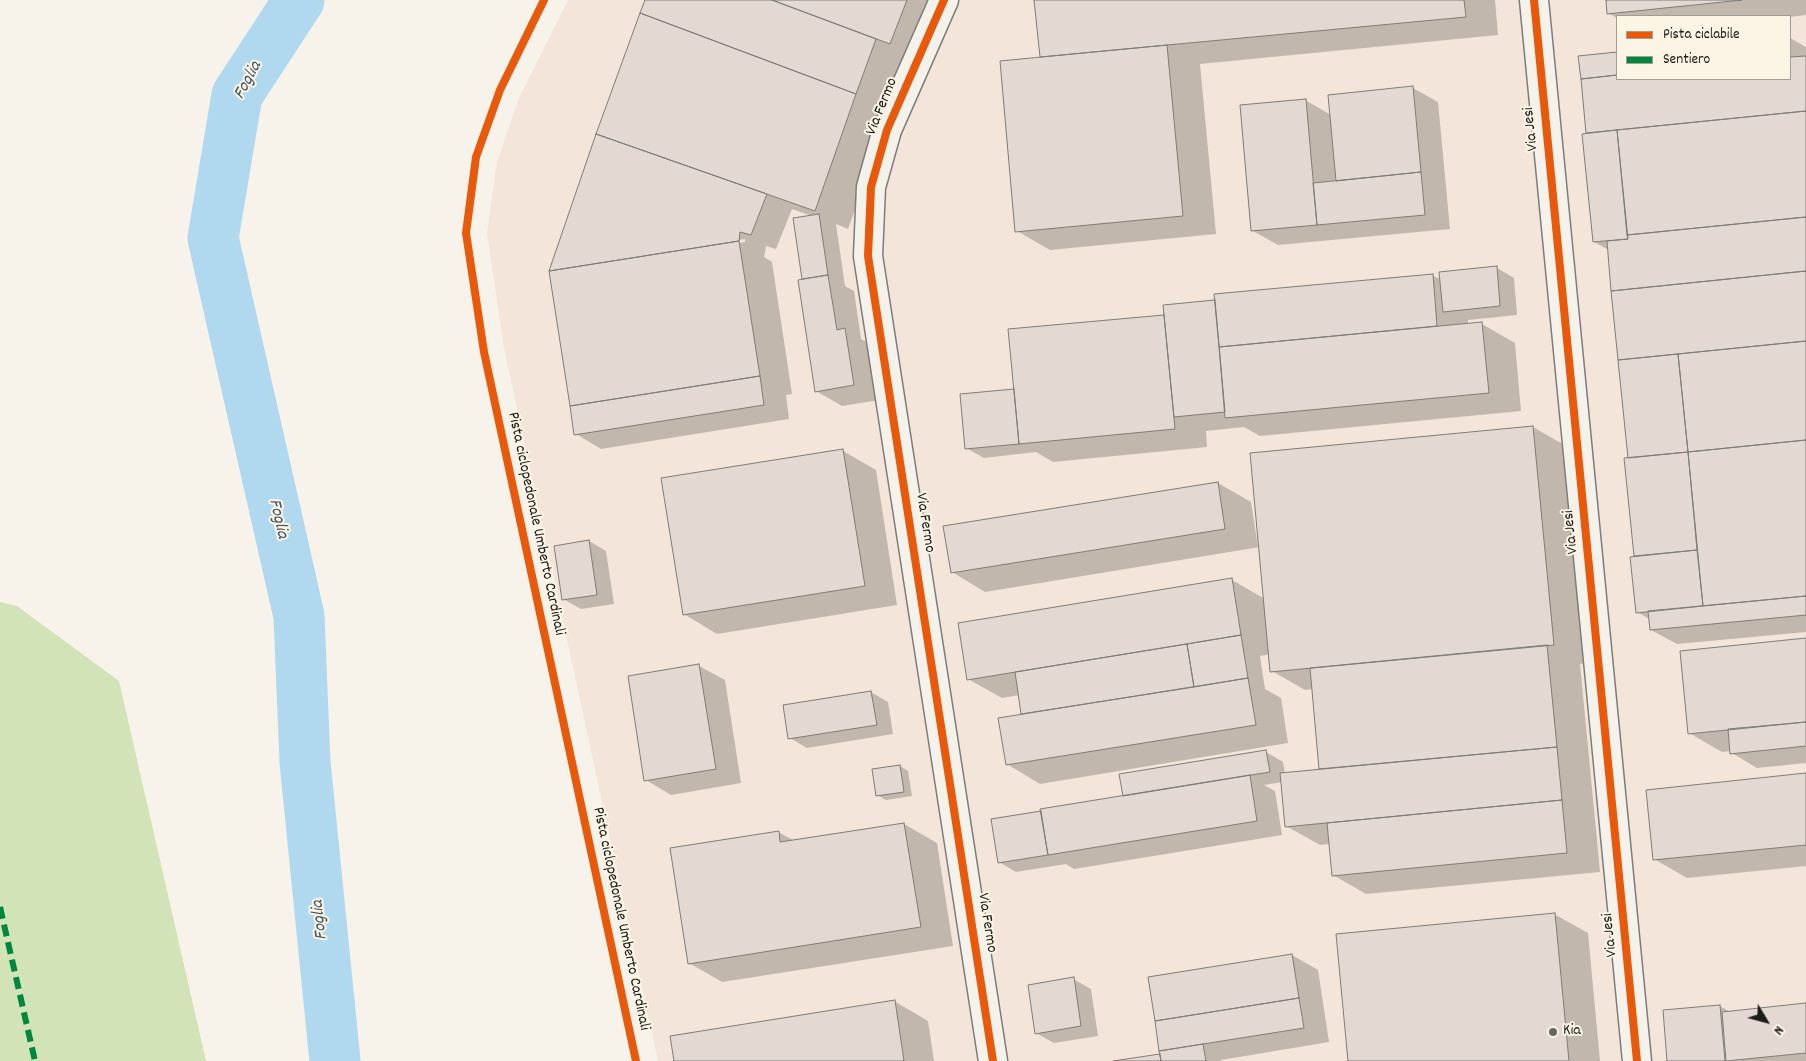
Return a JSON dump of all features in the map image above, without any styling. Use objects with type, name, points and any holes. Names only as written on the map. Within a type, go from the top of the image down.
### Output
[{"type":"street","name":"Via Fermo","points":[[944,0],[886,130],[871,188],[868,256],[993,1061]]},
{"type":"street","name":"Via Jesi","points":[[1534,0],[1637,1061]]},
{"type":"shaded area","points":[[568,0],[1806,0],[1806,1061],[658,1061],[504,348],[487,233],[497,162],[519,98]]},
{"type":"green space","points":[[0,602],[17,606],[119,681],[206,1061],[0,1061]]},
{"type":"building","points":[[645,0],[772,0],[876,39],[856,94],[640,13]]},
{"type":"building","points":[[772,0],[907,0],[890,44]]},
{"type":"building","points":[[1034,0],[1464,0],[1466,17],[1040,57]]},
{"type":"building","points":[[1606,0],[1742,0],[1607,14]]},
{"type":"building","points":[[640,13],[856,94],[815,211],[596,134]]},
{"type":"building","points":[[1167,45],[1183,216],[1015,232],[1000,61]]},
{"type":"building","points":[[1616,52],[1616,75],[1581,79],[1578,56]]},
{"type":"building","points":[[1806,56],[1806,111],[1586,133],[1581,79],[1616,75],[1616,80],[1791,80],[1791,57]]},
{"type":"building","points":[[1413,86],[1421,172],[1336,181],[1328,95]]},
{"type":"building","points":[[1306,99],[1317,225],[1251,231],[1240,105]]},
{"type":"building","points":[[1806,111],[1806,217],[1627,235],[1617,130]]},
{"type":"building","points":[[1617,130],[1628,239],[1593,242],[1582,134]]},
{"type":"building","points":[[596,134],[767,194],[751,235],[740,232],[739,241],[549,271]]},
{"type":"building","points":[[1421,172],[1425,215],[1317,225],[1313,183]]},
{"type":"building","points":[[819,214],[828,275],[802,279],[793,218]]},
{"type":"building","points":[[1806,217],[1806,271],[1611,291],[1607,241],[1628,239],[1627,235]]},
{"type":"building","points":[[739,241],[760,376],[570,406],[549,271]]},
{"type":"building","points":[[1497,266],[1500,306],[1443,312],[1439,272]]},
{"type":"building","points":[[1806,271],[1806,341],[1618,360],[1611,291]]},
{"type":"building","points":[[1433,274],[1437,326],[1219,347],[1214,294]]},
{"type":"building","points":[[828,275],[837,330],[845,328],[854,385],[815,392],[798,280]]},
{"type":"building","points":[[1215,300],[1225,412],[1174,417],[1163,305]]},
{"type":"building","points":[[1164,315],[1175,429],[1019,444],[1008,329]]},
{"type":"building","points":[[1482,322],[1489,393],[1225,418],[1219,347]]},
{"type":"building","points":[[1806,341],[1806,440],[1688,452],[1678,354]]},
{"type":"building","points":[[1678,354],[1688,452],[1628,458],[1618,360]]},
{"type":"building","points":[[760,376],[764,405],[574,435],[570,406]]},
{"type":"building","points":[[1014,389],[1019,444],[965,449],[960,394]]},
{"type":"building","points":[[1533,426],[1554,645],[1270,672],[1250,453]]},
{"type":"building","points":[[1806,440],[1806,596],[1703,606],[1688,452]]},
{"type":"building","points":[[843,449],[865,586],[683,615],[661,478]]},
{"type":"building","points":[[1688,452],[1697,550],[1634,556],[1624,458]]},
{"type":"building","points":[[1218,482],[1225,529],[951,573],[943,526]]},
{"type":"building","points":[[589,540],[597,595],[562,600],[554,546]]},
{"type":"building","points":[[1697,550],[1703,606],[1636,613],[1630,557]]},
{"type":"building","points":[[1232,578],[1241,635],[967,680],[958,623]]},
{"type":"building","points":[[1806,596],[1806,615],[1650,630],[1648,611]]},
{"type":"building","points":[[1241,635],[1248,678],[1194,687],[1187,644]]},
{"type":"building","points":[[1806,638],[1806,722],[1688,734],[1680,651]]},
{"type":"building","points":[[1187,644],[1194,687],[1021,714],[1015,672]]},
{"type":"building","points":[[1547,645],[1557,747],[1319,769],[1310,668]]},
{"type":"building","points":[[699,664],[716,769],[644,781],[628,676]]},
{"type":"building","points":[[1248,678],[1256,725],[1006,765],[998,718]]},
{"type":"building","points":[[871,691],[877,725],[788,739],[783,705]]},
{"type":"building","points":[[1806,722],[1806,746],[1730,754],[1728,729]]},
{"type":"building","points":[[1557,747],[1562,800],[1285,827],[1280,773]]},
{"type":"building","points":[[1266,750],[1270,772],[1123,796],[1119,774]]},
{"type":"building","points":[[900,765],[904,792],[876,796],[872,769]]},
{"type":"building","points":[[1806,773],[1806,845],[1653,860],[1646,790]]},
{"type":"building","points":[[1250,775],[1257,821],[1048,855],[1040,809]]},
{"type":"building","points":[[1562,800],[1567,853],[1332,876],[1327,823]]},
{"type":"building","points":[[1041,811],[1048,855],[998,863],[991,819]]},
{"type":"building","points":[[904,823],[921,927],[688,964],[670,848],[779,831],[780,842]]},
{"type":"building","points":[[1555,913],[1569,1061],[1348,1061],[1336,934]]},
{"type":"building","points":[[1292,954],[1299,998],[1155,1021],[1148,977]]},
{"type":"building","points":[[1074,977],[1081,1026],[1035,1034],[1028,985]]},
{"type":"building","points":[[1299,998],[1304,1028],[1159,1051],[1155,1021]]},
{"type":"building","points":[[895,1000],[904,1061],[674,1061],[670,1036]]},
{"type":"building","points":[[1806,1003],[1806,1053],[1726,1061],[1722,1012]]},
{"type":"building","points":[[1720,1005],[1725,1061],[1667,1061],[1663,1010]]},
{"type":"building","points":[[1203,1044],[1206,1061],[1161,1061],[1159,1051]]},
{"type":"building","points":[[1160,1054],[1161,1061],[1113,1061]]},
{"type":"waterway","name":"Foglia","points":[[299,0],[237,95],[213,238],[299,616],[305,762],[335,1061]]},
{"type":"marked path","points":[[0,907],[35,1061]]},
{"type":"cycle path","name":"Pista ciclopedonale Umberto Cardinali","points":[[544,0],[500,90],[476,157],[466,233],[484,352],[636,1061]]},
{"type":"cycle path","points":[[944,0],[887,130],[871,187],[868,256],[993,1061]]},
{"type":"cycle path","points":[[1534,0],[1637,1061]]},
{"type":"place","name":"Kia","points":[[1553,1032]]}]
